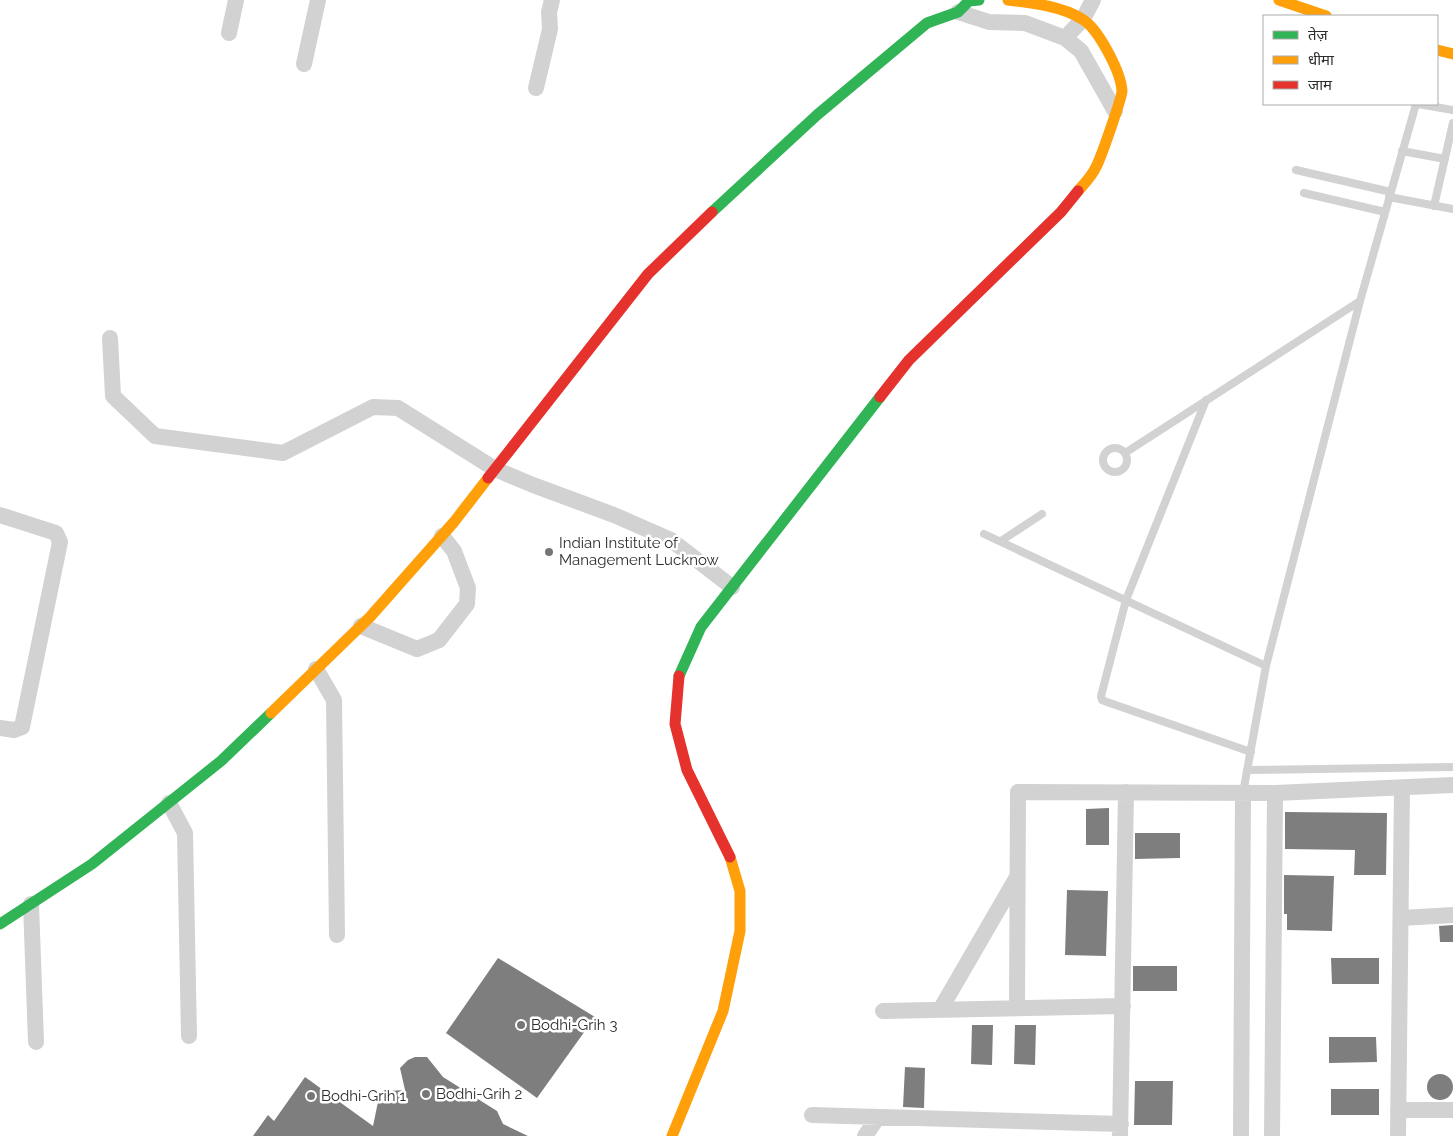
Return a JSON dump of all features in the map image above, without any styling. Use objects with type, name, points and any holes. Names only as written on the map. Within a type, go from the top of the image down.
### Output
[{"type":"street","points":[[229,33],[236,0]]},
{"type":"street","points":[[304,64],[318,0]]},
{"type":"street","points":[[536,88],[550,29],[552,0]]},
{"type":"street","points":[[0,924],[92,864],[221,761],[361,626],[442,536],[648,274],[718,206],[817,115],[927,23],[958,12],[969,1],[979,0]]},
{"type":"street","points":[[672,1136],[723,1011],[740,930],[740,891],[728,852],[687,770],[675,724],[679,674],[701,627],[908,360],[1061,212],[1096,168],[1122,92],[1116,67],[1100,39],[1083,19],[1066,5],[1008,0]]},
{"type":"street","points":[[1065,38],[1083,19],[1093,0]]},
{"type":"street","points":[[1279,0],[1323,15]]},
{"type":"street","points":[[1065,38],[1066,5]]},
{"type":"street","points":[[958,12],[989,22],[1025,24],[1065,38],[1081,51],[1115,111]]},
{"type":"street","points":[[1438,50],[1453,54]]},
{"type":"street","points":[[110,338],[113,396],[155,436],[283,453],[373,407],[398,408],[496,469],[614,515],[670,540],[732,587]]},
{"type":"street","points":[[0,515],[56,533],[60,542],[22,727],[14,730],[0,728]]},
{"type":"street","points":[[361,626],[417,649],[439,640],[467,604],[468,588],[454,551],[442,536]]},
{"type":"street","points":[[316,669],[334,700],[338,935]]},
{"type":"street","points":[[1017,1008],[1018,792],[1275,794],[1453,785]]},
{"type":"street","points":[[1398,1136],[1402,788]]},
{"type":"street","points":[[812,1115],[878,1117],[1040,1129],[1121,1130],[1126,792]]},
{"type":"street","points":[[1241,1136],[1243,793]]},
{"type":"street","points":[[1272,1136],[1275,794]]},
{"type":"street","points":[[170,802],[185,833],[189,1036]]},
{"type":"street","points":[[940,1010],[1018,876]]},
{"type":"street","points":[[31,904],[36,1042]]},
{"type":"street","points":[[1401,918],[1453,915]]},
{"type":"street","points":[[883,1011],[1123,1006]]},
{"type":"street","points":[[1398,1110],[1453,1110]]},
{"type":"street","points":[[865,1136],[878,1117]]},
{"type":"lane","points":[[1243,793],[1266,666],[1360,301],[1417,105]]},
{"type":"lane","points":[[1423,105],[1453,110]]},
{"type":"lane","points":[[1434,206],[1453,123]]},
{"type":"lane","points":[[1402,151],[1445,159]]},
{"type":"lane","points":[[1296,170],[1434,206],[1453,209]]},
{"type":"lane","points":[[1304,193],[1385,212]]},
{"type":"lane","points":[[1125,453],[1360,301]]},
{"type":"lane","points":[[1206,400],[1126,600],[1101,696],[1102,700],[1251,752]]},
{"type":"lane","points":[[1001,542],[1042,514]]},
{"type":"lane","points":[[984,534],[1266,666]]},
{"type":"lane","points":[[1247,770],[1453,767]]},
{"type":"building","points":[[1109,808],[1109,845],[1086,845],[1086,809]]},
{"type":"building","points":[[1285,812],[1387,813],[1386,875],[1354,875],[1355,850],[1285,849]]},
{"type":"building","points":[[1135,833],[1180,833],[1180,858],[1135,859]]},
{"type":"building","points":[[1284,875],[1334,876],[1332,931],[1287,930],[1287,914],[1284,914]]},
{"type":"building","points":[[1067,890],[1108,891],[1106,956],[1065,955]]},
{"type":"building","points":[[1453,925],[1453,942],[1440,942],[1439,926]]},
{"type":"building","name":"Bodhi-Grih 3","points":[[498,958],[595,1017],[537,1098],[446,1033]]},
{"type":"building","points":[[1331,958],[1379,958],[1379,984],[1332,984]]},
{"type":"building","points":[[1133,966],[1177,966],[1177,991],[1133,991]]},
{"type":"building","points":[[972,1025],[993,1025],[992,1065],[971,1064]]},
{"type":"building","points":[[1015,1025],[1036,1025],[1035,1065],[1014,1064]]},
{"type":"building","points":[[1329,1037],[1376,1037],[1377,1062],[1329,1063]]},
{"type":"building","name":"Bodhi-Grih 2","points":[[415,1057],[427,1057],[443,1077],[497,1111],[503,1124],[528,1136],[253,1136],[268,1115],[274,1121],[305,1077],[373,1126],[379,1097],[388,1091],[405,1090],[400,1068],[408,1060]]},
{"type":"building","points":[[905,1067],[925,1068],[924,1108],[903,1107]]},
{"type":"building","points":[[1440,1074],[1449,1078],[1453,1087],[1449,1096],[1440,1100],[1431,1096],[1427,1087],[1431,1078]]},
{"type":"building","points":[[1135,1081],[1173,1081],[1172,1125],[1134,1125]]},
{"type":"building","points":[[1331,1089],[1379,1089],[1379,1115],[1331,1115]]},
{"type":"traffic: fast","points":[[712,212],[817,115],[927,23],[958,12],[969,1],[979,0]]},
{"type":"traffic: fast","points":[[679,676],[701,627],[880,397]]},
{"type":"traffic: fast","points":[[0,924],[92,864],[221,761],[271,713]]},
{"type":"traffic: slow","points":[[1008,0],[1056,8],[1082,19],[1095,31],[1108,51],[1118,73],[1122,91],[1115,115],[1096,167],[1078,191]]},
{"type":"traffic: slow","points":[[1279,0],[1323,15]]},
{"type":"traffic: slow","points":[[1438,50],[1453,54]]},
{"type":"traffic: slow","points":[[271,713],[370,617],[454,522],[488,478]]},
{"type":"traffic: slow","points":[[672,1136],[723,1011],[740,931],[740,891],[730,857]]},
{"type":"traffic: jam","points":[[880,397],[909,360],[1061,212],[1078,191]]},
{"type":"traffic: jam","points":[[488,478],[648,274],[712,212]]},
{"type":"traffic: jam","points":[[679,676],[675,724],[687,770],[730,857]]},
{"type":"place","name":"Indian Institute of Management Lucknow","points":[[549,552]]},
{"type":"place","name":"Bodhi-Grih 3","points":[[521,1025]]},
{"type":"place","name":"Bodhi-Grih 2","points":[[426,1094]]},
{"type":"place","name":"Bodhi-Grih 1","points":[[311,1096]]}]
